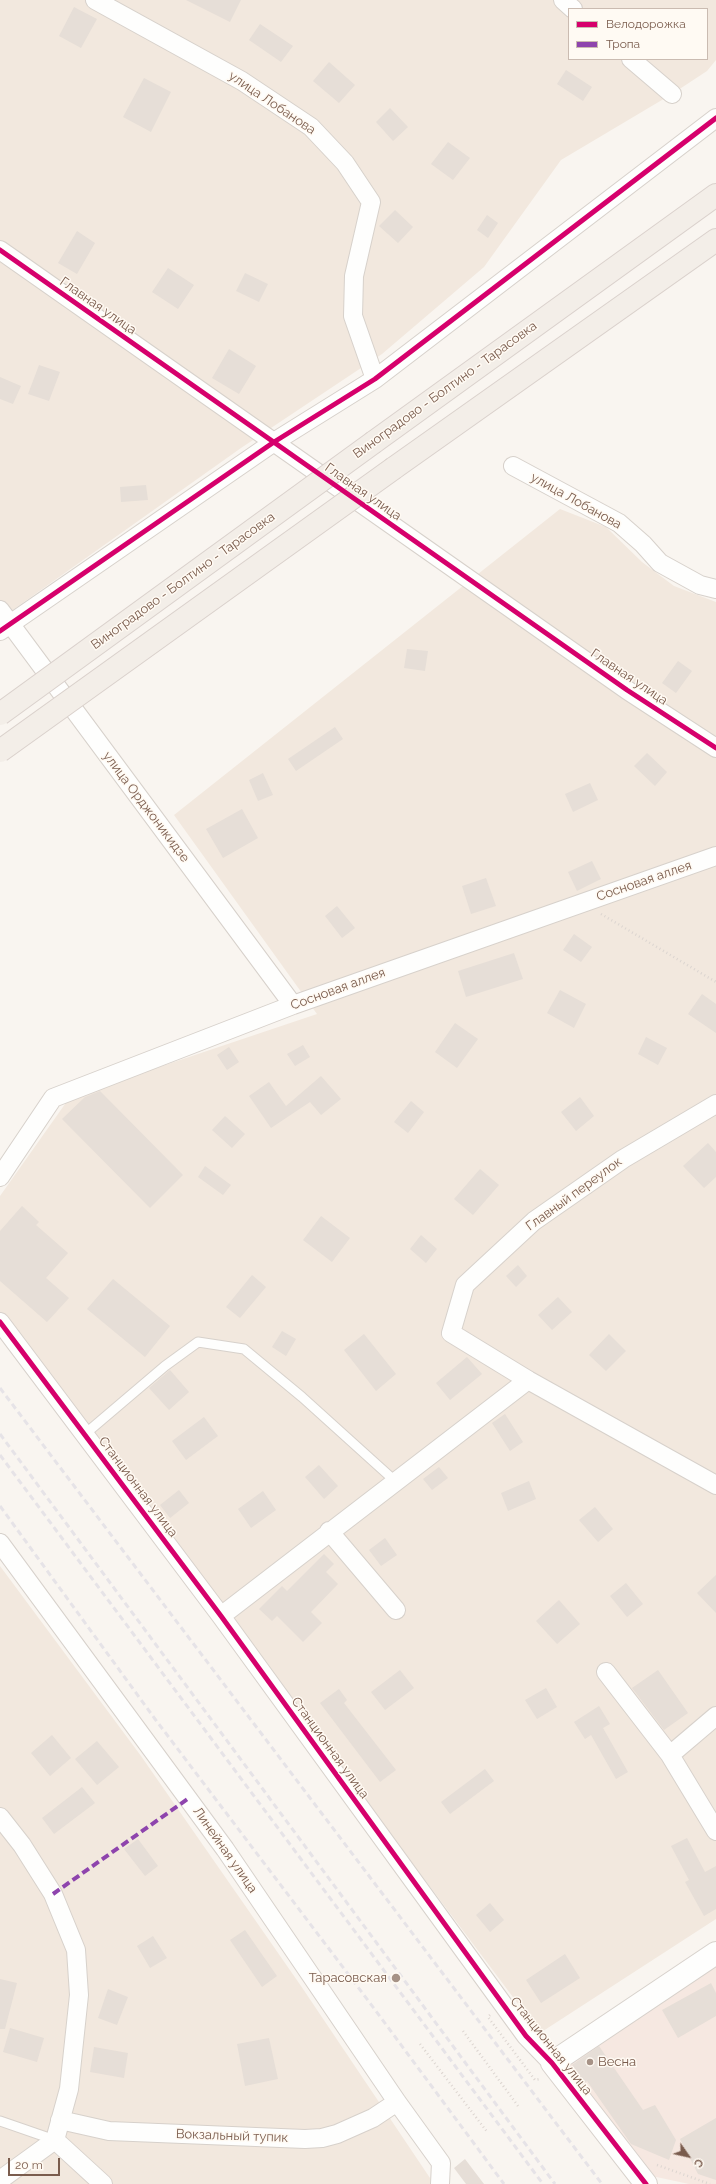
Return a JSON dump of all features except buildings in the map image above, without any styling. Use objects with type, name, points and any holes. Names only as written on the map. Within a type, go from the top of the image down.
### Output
[{"type":"main road","name":"Виноградово - Болтино - Тарасовка","points":[[0,714],[716,195]]},
{"type":"main road","points":[[0,751],[394,468],[716,240]]},
{"type":"street","name":"улица Лобанова","points":[[95,0],[242,81],[311,127],[345,163],[371,202],[354,276],[353,316],[375,379]]},
{"type":"street","points":[[563,0],[572,8]]},
{"type":"street","points":[[632,60],[672,94]]},
{"type":"street","points":[[3,622],[274,442],[375,379],[716,118]]},
{"type":"street","name":"Главная улица","points":[[0,250],[627,690],[716,748]]},
{"type":"street","name":"улица Лобанова","points":[[513,466],[619,523],[643,544],[660,563],[700,585],[716,589]]},
{"type":"street","name":"улица Орджоникидзе","points":[[3,622],[292,1005]]},
{"type":"street","name":"Сосновая аллея","points":[[0,1177],[53,1098],[292,1005],[716,856]]},
{"type":"street","name":"Главный переулок","points":[[528,1380],[450,1333],[466,1285],[534,1221],[623,1159],[716,1104]]},
{"type":"street","name":"Станционная улица","points":[[0,1322],[221,1616],[526,2036],[552,2063],[649,2174]]},
{"type":"street","points":[[221,1616],[528,1380],[716,1485]]},
{"type":"street","points":[[329,1532],[396,1610]]},
{"type":"street","name":"Линейная улица","points":[[0,1543],[225,1849],[397,2102],[441,2163],[440,2184]]},
{"type":"street","points":[[606,1672],[670,1755],[716,1831]]},
{"type":"street","points":[[670,1755],[716,1716]]},
{"type":"street","points":[[0,1817],[22,1845],[53,1894],[76,1950],[78,1995],[69,2089],[55,2140],[0,2180]]},
{"type":"street","points":[[552,2063],[716,1953]]},
{"type":"street","name":"Вокзальный тупик","points":[[60,2120],[109,2132],[305,2139],[322,2138],[337,2134],[373,2118],[397,2102]]},
{"type":"street","points":[[55,2140],[103,2184]]},
{"type":"lane","points":[[85,1434],[165,1366],[198,1342],[244,1349],[302,1397],[395,1481]]},
{"type":"lane","points":[[0,2121],[55,2140]]},
{"type":"path","points":[[582,903],[716,982]]},
{"type":"path","points":[[488,2017],[535,2080]]},
{"type":"path","points":[[463,2031],[518,2106]]},
{"type":"path","points":[[420,2044],[488,2134]]},
{"type":"path","points":[[649,2174],[710,2184]]},
{"type":"shaded area","points":[[0,0],[716,0],[716,60],[707,71],[672,94],[561,160],[484,267],[382,354],[241,448],[0,619]]},
{"type":"shaded area","points":[[560,509],[606,527],[642,562],[674,586],[716,602],[716,1919],[540,2033],[0,1315],[0,1196],[70,1097],[317,1014],[174,815]]},
{"type":"shaded area","points":[[0,1566],[141,1756],[301,1986],[430,2178],[430,2184],[0,2184]]},
{"type":"shaded area","points":[[716,1962],[716,2184],[689,2184],[647,2175],[561,2064]]},
{"type":"railway","points":[[0,1388],[602,2184]]},
{"type":"railway","points":[[0,1434],[555,2184]]},
{"type":"railway","points":[[0,1455],[543,2184]]},
{"type":"railway","points":[[0,1506],[155,1719],[370,2003],[504,2184]]},
{"type":"marked path","points":[[53,1894],[189,1798]]},
{"type":"cycle path","points":[[0,631],[274,442],[375,379],[716,118]]},
{"type":"cycle path","points":[[0,250],[627,690],[716,748]]},
{"type":"cycle path","points":[[0,1322],[221,1616],[526,2036],[552,2063],[646,2184]]},
{"type":"place","name":"Тарасовская","points":[[396,1978]]},
{"type":"place","name":"Весна","points":[[590,2062]]}]
